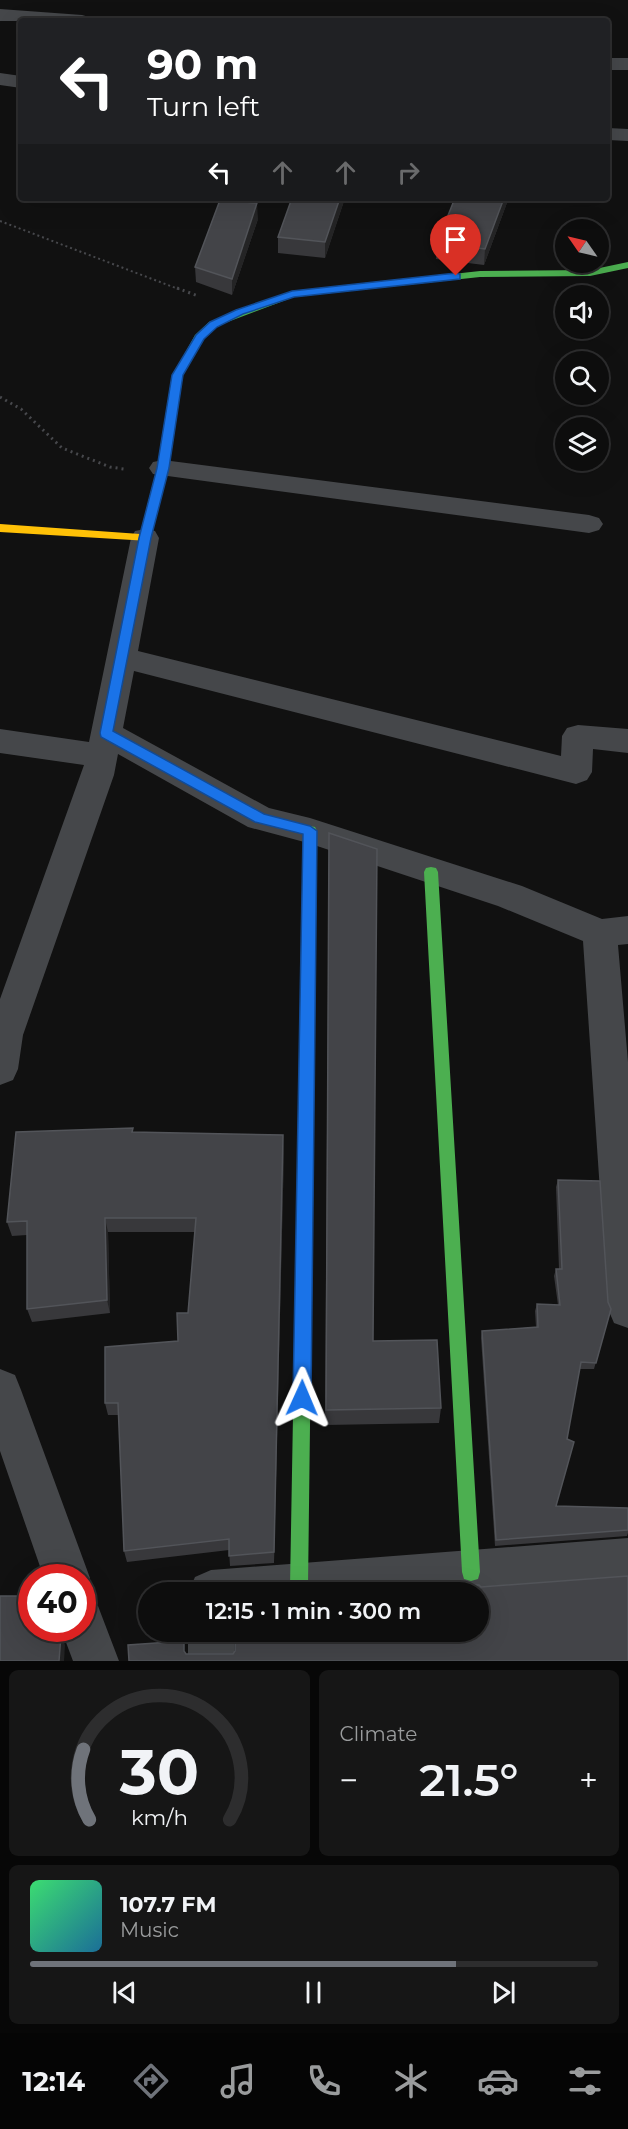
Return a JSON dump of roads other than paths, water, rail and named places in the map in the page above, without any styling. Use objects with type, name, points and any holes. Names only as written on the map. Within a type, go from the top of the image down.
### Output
[{"type":"street","points":[[0,15],[41,18]]},
{"type":"street","points":[[610,64],[628,64]]},
{"type":"street","points":[[0,79],[18,82]]},
{"type":"street","points":[[610,134],[628,135]]},
{"type":"street","points":[[0,1069],[5,1035],[98,775],[145,538],[163,468],[178,375],[187,355],[200,337],[213,324],[292,294],[480,274],[590,273],[628,265]]},
{"type":"street","points":[[163,468],[589,524]]},
{"type":"street","points":[[0,528],[145,538]]},
{"type":"street","points":[[121,657],[576,772],[578,736],[628,741]]},
{"type":"street","points":[[0,741],[104,745],[260,818],[310,831],[614,932],[628,1309]]},
{"type":"street","points":[[299,1582],[310,831]]},
{"type":"street","points":[[431,872],[471,1572]]},
{"type":"street","points":[[0,1390],[62,1564]]},
{"type":"street","points":[[356,1582],[628,1561]]},
{"type":"street","points":[[89,1642],[96,1661]]},
{"type":"street","points":[[211,1642],[211,1661]]}]
